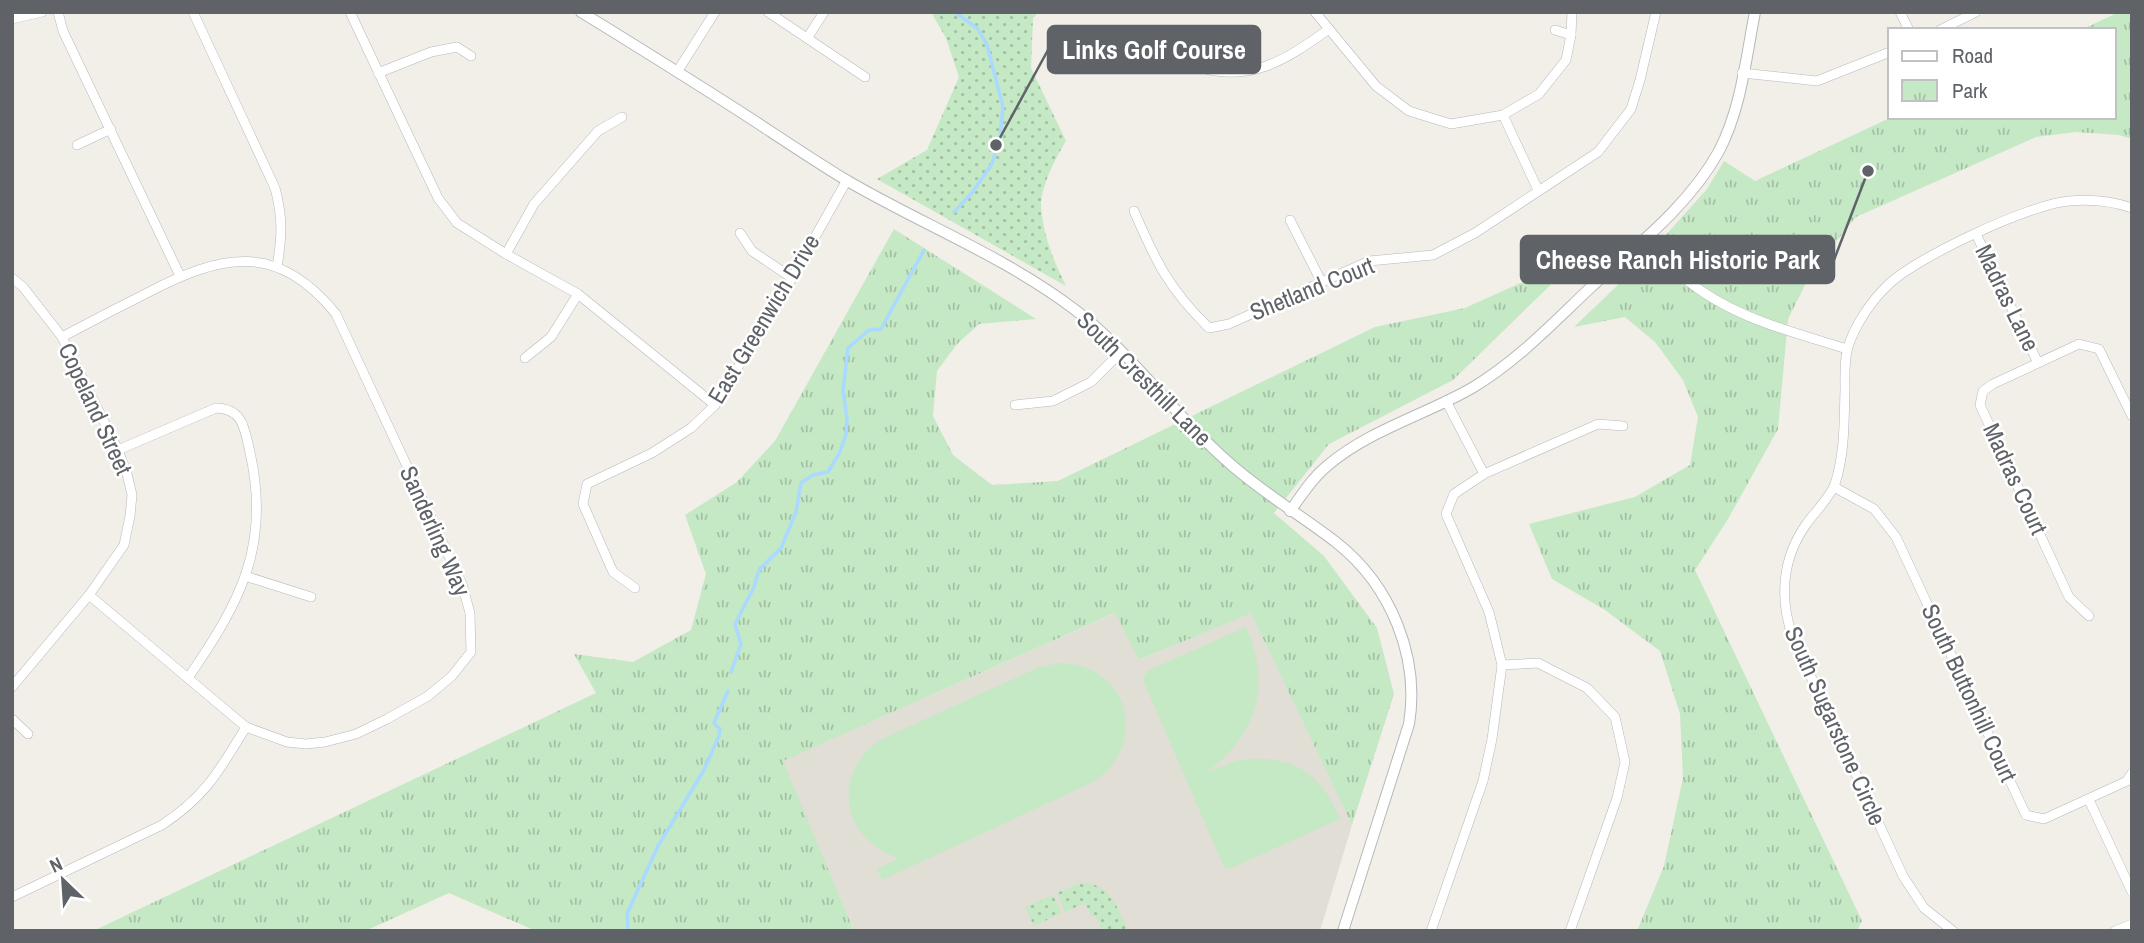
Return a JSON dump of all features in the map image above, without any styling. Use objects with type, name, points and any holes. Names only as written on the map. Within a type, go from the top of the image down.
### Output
[{"type":"street","points":[[12,19],[42,12]]},
{"type":"street","points":[[58,12],[63,32],[180,276]]},
{"type":"street","points":[[193,12],[275,188],[281,210],[282,235],[277,267]]},
{"type":"street","points":[[350,12],[439,198],[457,223],[578,294],[715,405]]},
{"type":"street","name":"South Cresthill Lane","points":[[581,12],[846,180],[1038,283],[1077,311],[1121,352],[1208,445],[1290,510],[1338,543],[1373,581],[1386,600],[1404,641],[1412,682],[1409,724],[1343,931]]},
{"type":"street","points":[[677,72],[715,12]]},
{"type":"street","points":[[768,12],[865,77]]},
{"type":"street","points":[[808,37],[824,12]]},
{"type":"street","points":[[1315,12],[1376,86],[1409,111],[1451,124],[1503,115],[1539,94],[1566,60],[1572,12]]},
{"type":"street","name":"Shetland Court","points":[[1134,211],[1158,267],[1183,303],[1209,328],[1229,324],[1369,261],[1433,255],[1475,233],[1598,152],[1631,109],[1656,12]]},
{"type":"street","points":[[1290,510],[1311,482],[1342,454],[1495,373],[1526,348],[1647,236],[1695,187],[1720,148],[1736,106],[1755,12]]},
{"type":"street","points":[[1900,12],[1908,28]]},
{"type":"street","points":[[1944,28],[1976,12]]},
{"type":"street","points":[[1111,48],[1143,42],[1190,65],[1219,72],[1249,71],[1280,62],[1329,29]]},
{"type":"street","points":[[1555,30],[1571,35]]},
{"type":"street","points":[[378,73],[431,52],[457,47],[471,56]]},
{"type":"street","points":[[1742,73],[1817,81],[1888,53]]},
{"type":"street","points":[[1503,115],[1538,190]]},
{"type":"street","points":[[506,254],[534,204],[598,131],[622,117]]},
{"type":"street","points":[[77,145],[111,130]]},
{"type":"street","name":"East Greenwich Drive","points":[[635,588],[613,572],[583,504],[587,484],[652,453],[691,428],[715,405],[792,278],[846,180]]},
{"type":"street","name":"South Sugarstone Circle","points":[[1953,931],[1924,908],[1903,876],[1793,638],[1787,621],[1784,584],[1793,547],[1802,530],[1834,487],[1842,456],[1847,349],[1867,311],[1887,285],[1925,259],[2040,206],[2069,201],[2096,201],[2132,208]]},
{"type":"street","points":[[1290,220],[1321,281]]},
{"type":"street","points":[[740,233],[751,251],[792,278]]},
{"type":"street","name":"Madras Lane","points":[[1976,234],[2038,363]]},
{"type":"street","points":[[1647,236],[1681,276],[1728,309],[1847,349]]},
{"type":"street","name":"Sanderling Way","points":[[62,337],[180,276],[213,264],[238,260],[258,261],[277,267],[307,283],[336,314],[462,584],[470,613],[471,652],[452,676],[428,696],[356,734],[325,742],[287,742],[246,727],[89,596]]},
{"type":"street","name":"Copeland Street","points":[[12,278],[23,287],[62,337],[118,450],[132,495],[124,545],[89,596],[12,687]]},
{"type":"street","points":[[525,358],[551,337],[578,294]]},
{"type":"street","points":[[2038,363],[2079,344],[2099,349],[2132,416]]},
{"type":"street","points":[[1015,405],[1053,401],[1091,382],[1121,352]]},
{"type":"street","name":"Madras Court","points":[[2038,363],[1983,391],[1980,405],[2069,597],[2089,616]]},
{"type":"street","points":[[1446,401],[1483,474]]},
{"type":"street","points":[[118,450],[216,408],[228,408],[239,415],[246,434],[254,468],[257,524],[252,554],[234,605],[188,678]]},
{"type":"street","points":[[1431,931],[1483,781],[1492,739],[1502,664],[1489,612],[1446,514],[1454,495],[1483,474],[1598,424],[1623,426]]},
{"type":"street","name":"South Buttonhill Court","points":[[1834,487],[1874,509],[1896,537],[2026,815],[2044,819],[2127,781],[2132,773]]},
{"type":"street","points":[[245,576],[311,597]]},
{"type":"street","points":[[1502,664],[1538,663],[1587,688],[1615,718],[1625,762],[1617,797],[1570,931]]},
{"type":"street","points":[[12,719],[28,734]]},
{"type":"street","points":[[12,897],[162,825],[179,813],[203,792],[246,727]]},
{"type":"street","points":[[2089,800],[2132,892]]},
{"type":"street","points":[[2115,931],[2132,924]]},
{"type":"shaded area","points":[[1251,612],[1352,825],[1320,931],[854,931],[782,761],[1116,613],[1140,660]]},
{"type":"green space","points":[[931,12],[1039,12],[1033,18],[1031,68],[1066,141],[1046,182],[1041,207],[1050,248],[1066,286],[877,179],[927,150],[959,77],[946,38]]},
{"type":"green space","points":[[2119,12],[2132,12],[2132,139],[2119,135],[2076,132],[2036,137],[1856,217],[1812,271],[1788,319],[1778,429],[1728,519],[1695,570],[1862,921],[1857,931],[1637,931],[1664,866],[1683,778],[1680,714],[1660,651],[1605,610],[1552,579],[1529,524],[1635,497],[1690,465],[1698,417],[1683,380],[1655,342],[1625,317],[1574,327],[1643,261],[1668,243],[1665,236],[1707,189],[1724,161],[1755,181],[1888,119],[2116,119],[2116,28],[2085,28]]},
{"type":"green space","points":[[894,229],[1036,319],[979,324],[957,344],[937,371],[933,416],[953,455],[992,485],[1058,481],[1375,327],[1465,308],[1580,256],[1453,380],[1329,444],[1274,513],[1324,556],[1377,628],[1394,694],[1352,825],[1251,613],[1139,660],[1115,613],[783,761],[854,931],[536,931],[449,893],[365,931],[93,931],[596,693],[574,654],[633,662],[691,630],[706,574],[685,515],[737,482],[775,441]]},
{"type":"green space","points":[[1246,627],[1258,669],[1255,707],[1238,742],[1207,772],[1248,759],[1281,761],[1306,772],[1316,780],[1340,819],[1229,869],[1224,867],[1143,680],[1147,671]]},
{"type":"green space","points":[[1060,663],[1084,667],[1103,677],[1116,692],[1124,710],[1126,729],[1121,749],[1110,768],[1091,783],[882,880],[877,869],[899,858],[880,849],[865,837],[855,822],[849,805],[849,788],[854,771],[864,754],[880,740],[1037,668]]},
{"type":"green space","points":[[1081,883],[1098,887],[1110,896],[1126,926],[1125,931],[1102,931],[1096,916],[1092,917],[1085,903],[1065,912],[1057,893]]},
{"type":"green space","points":[[1053,895],[1062,913],[1034,926],[1025,907]]},
{"type":"waterway","points":[[954,212],[972,193],[992,164],[1000,137],[1003,107],[987,45],[978,29],[955,12]]},
{"type":"waterway","points":[[731,672],[741,644],[735,624],[754,587],[759,570],[781,548],[796,512],[801,483],[813,475],[828,472],[846,435],[847,418],[843,391],[848,348],[869,330],[881,329],[924,250]]},
{"type":"waterway","points":[[628,931],[627,914],[658,846],[704,770],[719,736],[720,729],[714,723],[728,691]]},
{"type":"place","name":"Links Golf Course","points":[[996,145]]},
{"type":"place","name":"Cheese Ranch Historic Park","points":[[1868,171]]}]
